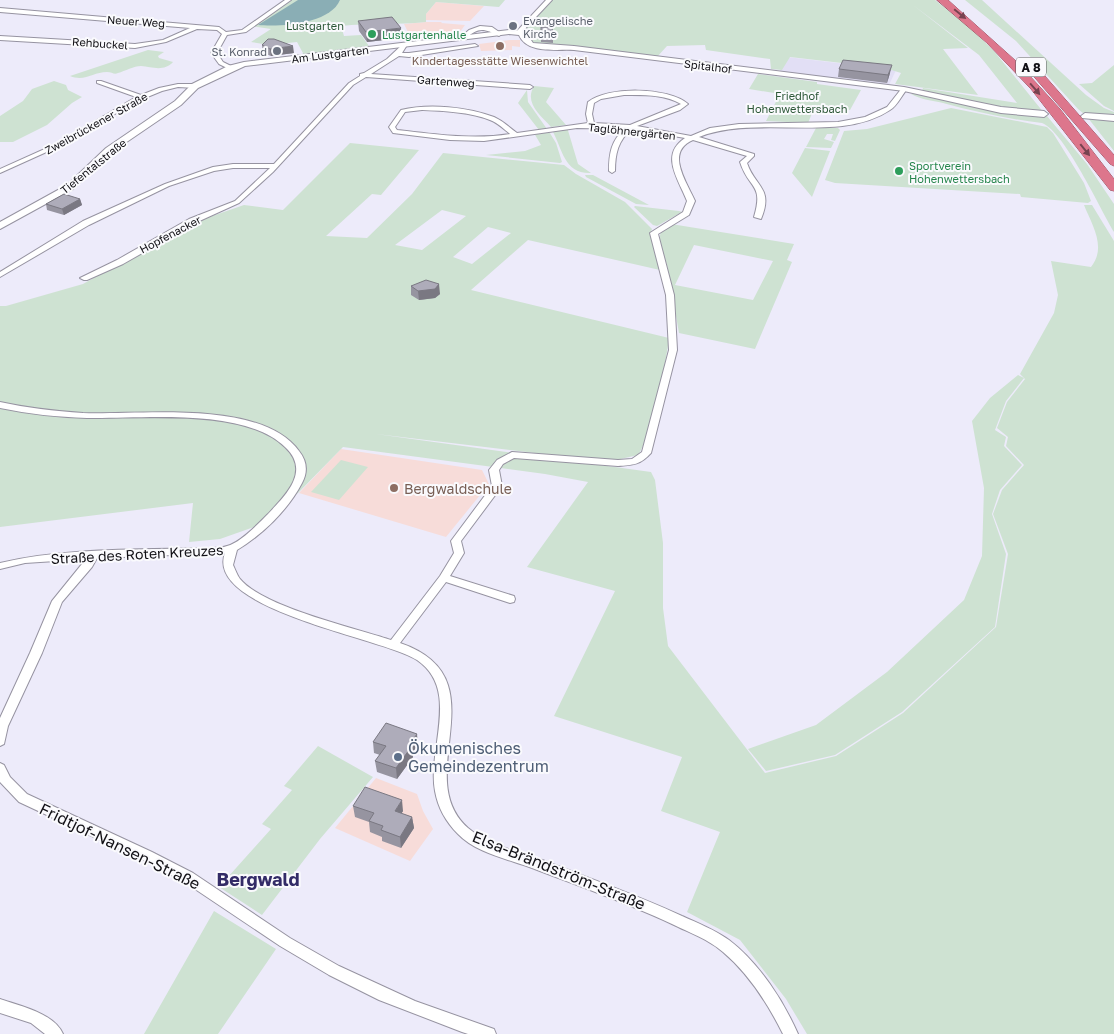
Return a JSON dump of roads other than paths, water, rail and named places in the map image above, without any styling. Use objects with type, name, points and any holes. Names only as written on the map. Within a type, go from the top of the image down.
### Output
[{"type":"highway","name":"A 8","points":[[942,0],[978,28],[1006,56],[1092,158],[1114,188]]},
{"type":"highway","points":[[956,0],[998,33]]},
{"type":"highway","name":"A 8","points":[[1018,52],[1114,162]]},
{"type":"street","points":[[231,68],[221,63],[214,53],[225,34],[244,30],[288,0]]},
{"type":"street","points":[[519,32],[549,0]]},
{"type":"street","name":"Neuer Weg","points":[[0,10],[219,29],[225,34]]},
{"type":"street","name":"Rehbuckel","points":[[0,38],[135,46],[164,41],[197,27]]},
{"type":"street","name":"Am Lustgarten","points":[[231,68],[244,64],[519,32]]},
{"type":"street","name":"Spitalhof","points":[[519,32],[524,34],[526,42],[534,46],[574,48],[904,89],[1001,110],[1044,114]]},
{"type":"street","points":[[459,38],[465,47]]},
{"type":"street","points":[[404,45],[398,54],[409,55],[476,46]]},
{"type":"street","name":"Hopfenacker","points":[[84,278],[120,262],[192,221],[231,206],[275,166],[362,75],[398,54]]},
{"type":"street","name":"Tiefentalstraße","points":[[0,226],[70,187],[109,150],[178,103],[195,86],[231,68]]},
{"type":"street","name":"Gartenweg","points":[[362,75],[530,87]]},
{"type":"street","points":[[99,82],[142,96]]},
{"type":"street","name":"Zweibrückener Straße","points":[[0,170],[61,144],[92,123],[142,96],[182,85],[195,86]]},
{"type":"street","points":[[393,645],[444,578],[459,553],[456,541],[497,486],[494,470],[500,462],[512,456],[618,463],[634,462],[646,453],[666,381],[673,343],[670,295],[654,235],[658,229],[688,212],[691,201],[675,157],[678,148],[689,138],[705,131],[736,125],[828,125],[857,121],[874,116],[891,106],[904,89]]},
{"type":"street","points":[[591,125],[589,114],[591,102],[609,95],[641,94],[660,96],[676,99],[685,104],[627,128],[615,142],[611,159],[612,171]]},
{"type":"street","name":"Taglöhnergärten","points":[[515,135],[494,120],[481,116],[422,109],[403,111],[392,127],[395,132],[461,139],[480,139],[515,135],[560,127],[591,125],[627,128],[689,138],[752,155],[743,162],[744,168],[762,192],[764,200],[758,217]]},
{"type":"street","points":[[1085,116],[1114,118]]},
{"type":"street","points":[[0,275],[86,222],[167,185],[213,169],[232,166],[275,166]]},
{"type":"street","name":"Straße des Roten Kreuzes","points":[[0,405],[37,412],[71,415],[213,418],[266,430],[285,442],[298,455],[303,470],[293,492],[278,510],[232,549],[25,560],[0,566]]},
{"type":"street","name":"Elsa-Brändström-Straße","points":[[232,549],[228,564],[235,580],[247,592],[287,610],[393,645],[420,656],[434,667],[446,691],[440,792],[450,816],[463,830],[494,847],[657,910],[708,935],[728,948],[751,974],[778,1008],[791,1034]]},
{"type":"street","points":[[0,741],[2,726],[36,653],[57,601],[88,565],[92,557]]},
{"type":"street","points":[[444,578],[510,600]]},
{"type":"street","name":"Fridtjof-Nansen-Straße","points":[[0,768],[5,780],[23,798],[183,874],[213,891],[286,943],[348,979],[439,1018],[489,1034]]},
{"type":"street","points":[[0,1006],[36,1018],[56,1034]]},
{"type":"place","name":"Evangelische Kirche","points":[[513,26]]},
{"type":"place","name":"Lustgartenhalle","points":[[372,34]]},
{"type":"place","name":"Kindertagesstätte Wiesenwichtel","points":[[500,46]]},
{"type":"place","name":"St. Konrad","points":[[277,51]]},
{"type":"place","name":"Sportverein Hohenwettersbach","points":[[899,171]]},
{"type":"place","name":"Bergwaldschule","points":[[394,488]]},
{"type":"place","name":"Ökumenisches Gemeindezentrum","points":[[398,757]]},
{"type":"district","name":"Bergwald","points":[[258,879]]},
{"type":"park label","name":"Lustgarten","points":[[315,25]]},
{"type":"park label","name":"Friedhof Hohenwettersbach","points":[[797,101]]}]
